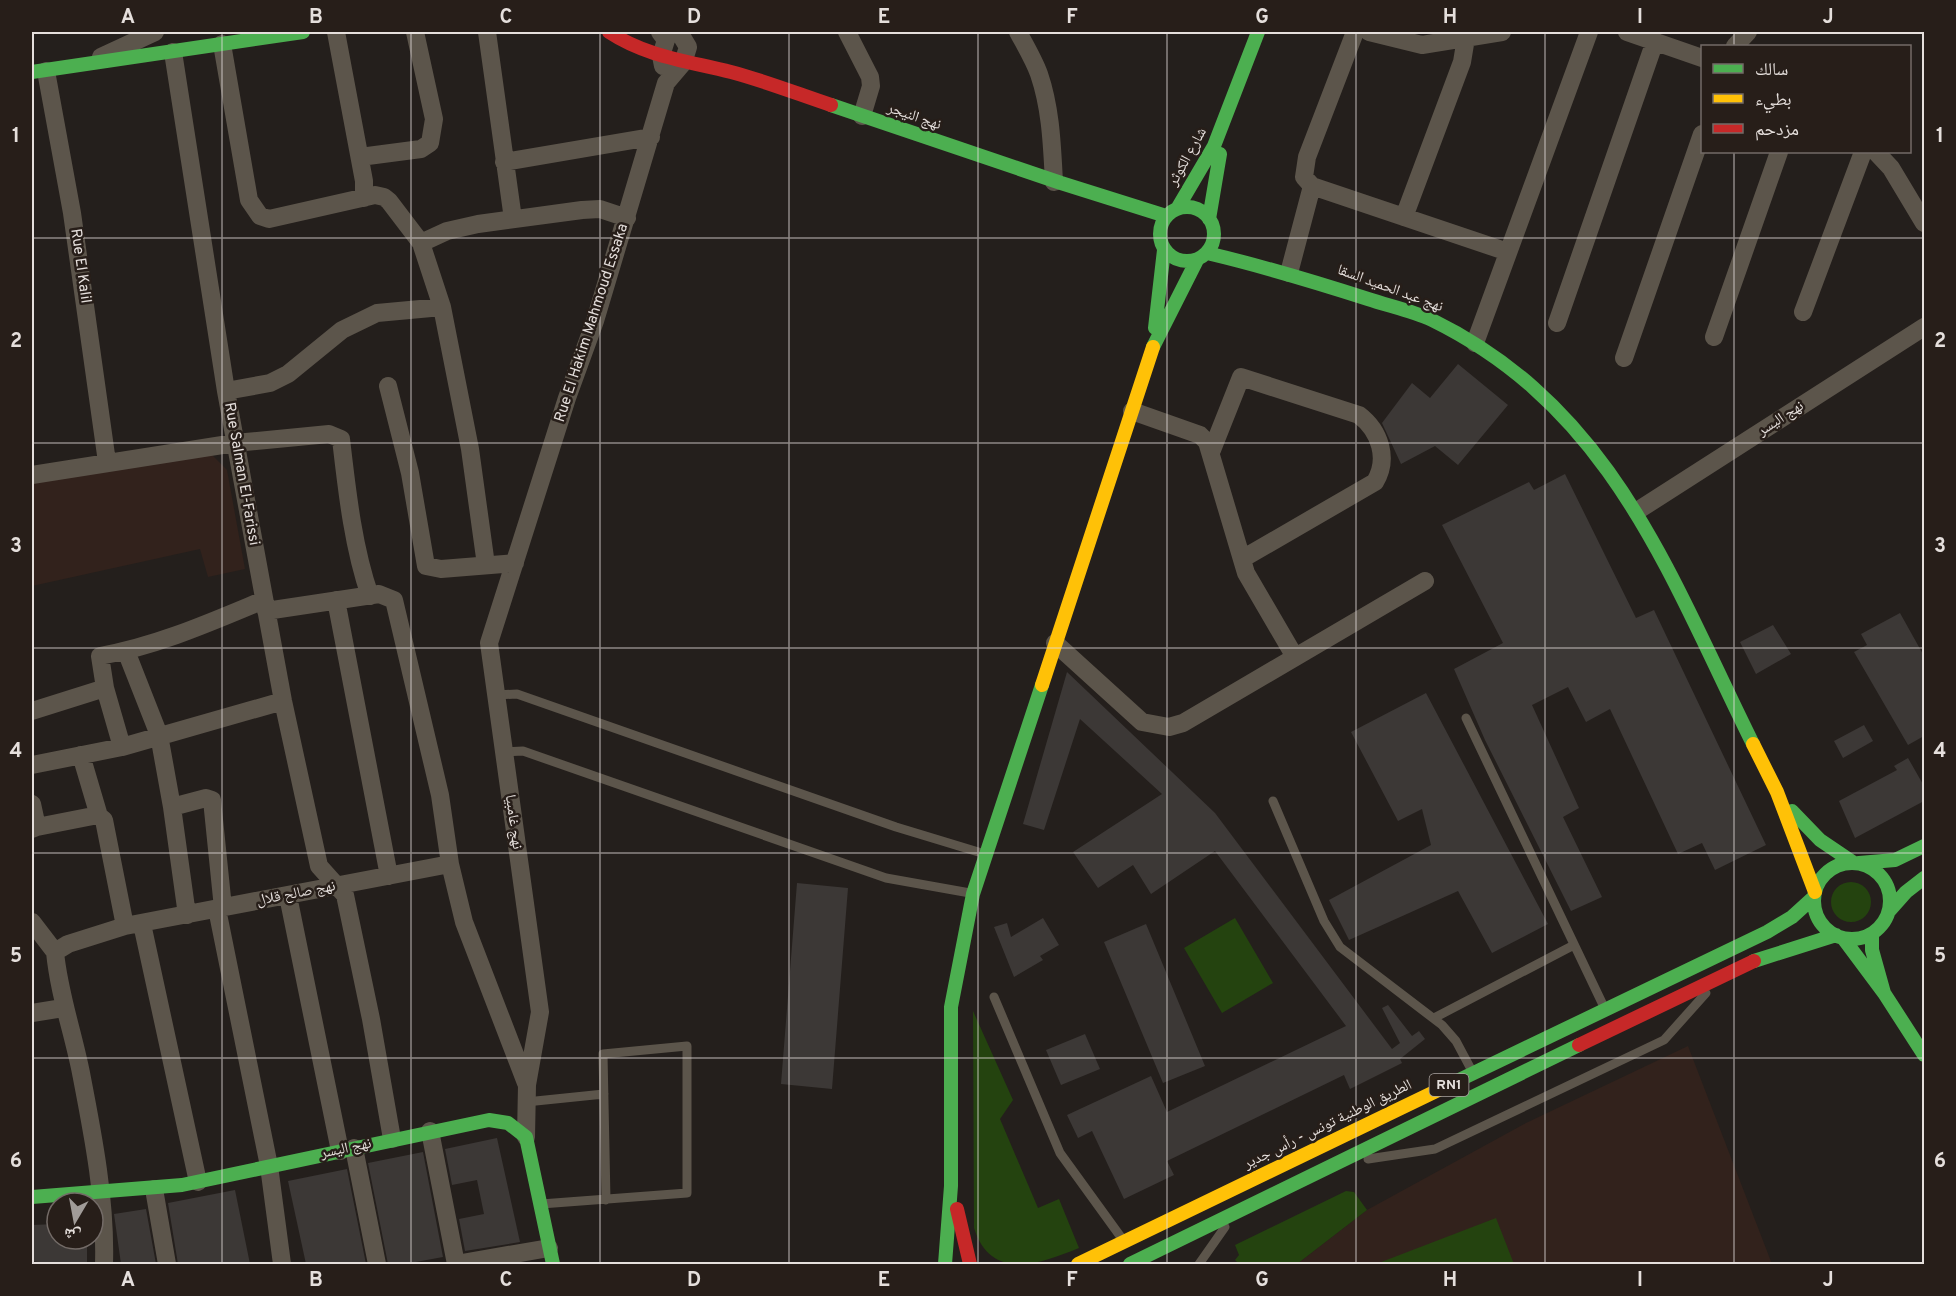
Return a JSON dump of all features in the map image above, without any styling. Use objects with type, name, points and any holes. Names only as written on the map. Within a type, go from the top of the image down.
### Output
[{"type":"main road","points":[[39,72],[303,32]]},
{"type":"main road","points":[[609,32],[623,41],[673,45]]},
{"type":"main road","points":[[647,32],[673,45]]},
{"type":"main road","name":"شارع الكوثر","points":[[1172,212],[1193,187],[1227,119],[1258,32]]},
{"type":"main road","name":"نهج النيجر","points":[[673,45],[743,75],[1074,189]]},
{"type":"main road","name":"شارع الكوثر","points":[[1212,225],[1211,196],[1227,119]]},
{"type":"main road","points":[[945,1264],[951,1186],[951,1007],[973,894],[1153,346],[1214,239],[1212,225],[1195,208],[1172,212],[1074,189]]},
{"type":"main road","points":[[1074,189],[1122,216]]},
{"type":"main road","points":[[1153,346],[1158,240],[1160,230],[1172,212]]},
{"type":"main road","name":"نهج عبد الحميد السقا","points":[[1212,225],[1234,245],[1281,271]]},
{"type":"main road","points":[[1158,240],[1179,260],[1202,257]]},
{"type":"main road","name":"نهج عبد الحميد السقا","points":[[1202,257],[1281,271],[1430,319],[1474,343],[1530,382],[1572,423],[1637,511],[1777,792]]},
{"type":"main road","points":[[1777,792],[1809,833],[1823,845],[1871,868],[1884,880],[1890,897],[1890,910]]},
{"type":"main road","points":[[1777,792],[1815,894],[1819,919],[1840,937],[1884,993],[1924,1056]]},
{"type":"main road","name":"RN1","points":[[1815,894],[1821,880],[1829,870],[1841,864],[1895,860],[1924,846]]},
{"type":"main road","points":[[1884,993],[1872,950],[1872,934],[1886,919],[1890,910],[1924,878]]},
{"type":"main road","name":"الطريق الوطنية تونس - رأس جدير","points":[[1078,1264],[1767,932],[1792,916],[1815,894]]},
{"type":"main road","name":"RN1","points":[[1130,1264],[1720,976],[1774,953],[1840,937],[1853,939],[1872,934]]},
{"type":"main road","name":"نهج اليسر","points":[[105,1194],[198,1182],[430,1131],[498,1120],[519,1130],[526,1137]]},
{"type":"main road","points":[[526,1137],[542,1204],[551,1256]]},
{"type":"main road","points":[[951,1186],[970,1264]]},
{"type":"street","points":[[80,67],[155,32]]},
{"type":"street","points":[[336,32],[360,157],[364,198]]},
{"type":"street","points":[[360,157],[421,149],[430,142],[434,119],[415,32]]},
{"type":"street","points":[[487,32],[513,219]]},
{"type":"street","points":[[847,32],[870,77],[871,86],[862,116]]},
{"type":"street","points":[[1018,32],[1038,72],[1045,95],[1051,128],[1054,182]]},
{"type":"street","points":[[1355,32],[1307,157],[1304,177],[1312,186],[1508,252]]},
{"type":"street","points":[[1369,32],[1422,45],[1502,32]]},
{"type":"street","points":[[1474,343],[1589,32]]},
{"type":"street","points":[[1627,32],[1701,58]]},
{"type":"street","points":[[1404,217],[1462,62],[1466,38]]},
{"type":"street","points":[[1557,323],[1655,41]]},
{"type":"street","points":[[222,44],[249,200],[254,210],[260,216],[269,219],[364,198],[384,197],[421,243],[442,307],[470,449],[486,565]]},
{"type":"street","name":"Rue El Hakim Mahmoud Essaka","points":[[514,562],[627,218],[666,83],[673,45]]},
{"type":"street","name":"Rue Salman El-Farissi","points":[[173,52],[226,391],[283,701],[319,866],[345,895],[348,906],[392,1139]]},
{"type":"street","name":"Rue El Kalil","points":[[39,72],[72,213],[107,462]]},
{"type":"street","points":[[504,162],[651,137]]},
{"type":"street","points":[[1624,358],[1701,137]]},
{"type":"street","points":[[1714,337],[1779,153]]},
{"type":"street","points":[[1803,312],[1863,153]]},
{"type":"street","points":[[1877,153],[1891,168],[1924,223]]},
{"type":"street","points":[[1281,271],[1312,186]]},
{"type":"street","points":[[421,243],[447,231],[513,219],[600,209],[627,218]]},
{"type":"street","points":[[226,391],[270,383],[288,374],[342,330],[377,313],[442,307]]},
{"type":"street","name":"نهج اليسر","points":[[1637,511],[1924,327]]},
{"type":"street","points":[[1212,450],[1241,377],[1359,415],[1370,423],[1384,458],[1383,470],[1375,482],[1242,558]]},
{"type":"street","points":[[388,386],[410,473],[426,566],[441,569],[514,562]]},
{"type":"street","points":[[1132,411],[1200,435],[1212,450],[1246,573],[1295,657]]},
{"type":"street","points":[[32,475],[236,443],[329,434],[341,439],[346,488],[370,596]]},
{"type":"street","name":"نهج غامبيا","points":[[514,562],[489,643],[494,695],[540,1012],[526,1093]]},
{"type":"street","points":[[1055,644],[1142,722],[1169,727],[1183,723],[1425,581]]},
{"type":"street","points":[[122,747],[105,688],[100,656],[126,651],[265,606],[379,594],[394,600],[440,795],[450,864],[464,922],[526,1093],[526,1137]]},
{"type":"street","points":[[336,600],[389,876]]},
{"type":"street","points":[[126,651],[159,735],[187,915]]},
{"type":"street","points":[[32,711],[105,688]]},
{"type":"street","points":[[32,765],[122,747],[283,701]]},
{"type":"street","points":[[81,755],[99,816],[104,820],[134,925],[198,1182]]},
{"type":"street","points":[[172,807],[206,798],[212,800],[220,909],[268,1166],[282,1264]]},
{"type":"street","points":[[32,804],[34,828],[99,816]]},
{"type":"street","name":"نهج صالح قلال","points":[[55,952],[68,944],[134,925],[450,864]]},
{"type":"street","points":[[288,896],[347,1149],[377,1264]]},
{"type":"street","points":[[32,924],[55,952],[63,1008],[81,1072],[101,1191]]},
{"type":"street","points":[[32,1013],[63,1008]]},
{"type":"street","points":[[430,1131],[456,1264],[551,1256]]},
{"type":"street","points":[[154,1189],[167,1264]]},
{"type":"lane","points":[[494,695],[517,694],[896,827],[985,854]]},
{"type":"lane","points":[[1466,718],[1605,1009]]},
{"type":"lane","points":[[503,752],[523,751],[886,878],[973,894]]},
{"type":"lane","points":[[1273,801],[1324,921],[1340,947],[1434,1018],[1456,1041],[1473,1073]]},
{"type":"lane","points":[[1434,1018],[1574,945]]},
{"type":"lane","points":[[1339,1162],[1435,1149],[1664,1040],[1720,976]]},
{"type":"lane","points":[[994,997],[1060,1153],[1124,1242]]},
{"type":"lane","points":[[542,1204],[606,1200],[687,1193],[687,1046],[603,1054],[606,1200]]},
{"type":"lane","points":[[526,1093],[604,1094]]},
{"type":"lane","points":[[1199,1264],[1236,1212]]},
{"type":"shaded area","points":[[211,454],[227,470],[245,569],[208,577],[200,549],[32,586],[32,482]]},
{"type":"shaded area","points":[[1688,1046],[1772,1264],[1297,1264],[1367,1210],[1526,1123]]},
{"type":"green space","points":[[1851,882],[1865,888],[1871,902],[1865,916],[1851,922],[1837,916],[1831,902],[1837,888]]},
{"type":"green space","points":[[1235,918],[1273,983],[1222,1013],[1184,948]]},
{"type":"green space","points":[[973,1011],[1013,1100],[1000,1119],[1038,1208],[1059,1199],[1079,1248],[1033,1263],[1004,1262],[992,1256],[982,1245],[974,1228]]},
{"type":"green space","points":[[1346,1191],[1354,1192],[1367,1210],[1297,1264],[1239,1264],[1235,1260],[1239,1255],[1235,1245]]},
{"type":"green space","points":[[1496,1218],[1514,1264],[1376,1264]]},
{"type":"building","points":[[1458,364],[1508,405],[1458,465],[1435,446],[1401,464],[1382,423],[1412,383],[1430,398]]},
{"type":"building","points":[[1565,474],[1636,618],[1654,610],[1766,845],[1715,870],[1702,843],[1678,854],[1610,709],[1586,722],[1568,687],[1532,705],[1579,808],[1563,817],[1602,897],[1571,911],[1485,740],[1454,669],[1503,643],[1442,525],[1529,482],[1534,490]]},
{"type":"building","points":[[1900,613],[1924,656],[1924,736],[1908,745],[1854,652],[1867,645],[1861,634]]},
{"type":"building","points":[[1773,625],[1791,654],[1756,674],[1740,642]]},
{"type":"building","points":[[1067,672],[1215,813],[1392,1049],[1400,1043],[1382,1008],[1388,1005],[1412,1036],[1419,1031],[1425,1039],[1400,1059],[1402,1063],[1350,1089],[1344,1075],[1167,1161],[1174,1175],[1124,1199],[1092,1131],[1078,1138],[1067,1115],[1151,1076],[1167,1112],[1346,1026],[1215,851],[1151,894],[1133,865],[1098,888],[1073,852],[1162,794],[1080,719],[1044,830],[1023,824]]},
{"type":"building","points":[[1426,693],[1548,924],[1492,953],[1458,891],[1349,940],[1329,900],[1431,845],[1422,809],[1398,821],[1351,732]]},
{"type":"building","points":[[1864,725],[1873,741],[1843,758],[1834,741]]},
{"type":"building","points":[[1908,758],[1924,786],[1924,801],[1855,838],[1839,801],[1897,770],[1894,766]]},
{"type":"building","points":[[797,883],[848,888],[832,1089],[781,1084]]},
{"type":"building","points":[[1043,918],[1059,945],[1040,956],[1043,960],[1014,977],[994,927],[1007,923],[1011,937]]},
{"type":"building","points":[[1146,924],[1205,1066],[1163,1083],[1104,942]]},
{"type":"building","points":[[1085,1034],[1100,1069],[1061,1085],[1046,1050]]},
{"type":"building","points":[[497,1138],[520,1242],[465,1251],[459,1219],[484,1214],[477,1180],[452,1185],[445,1149]]},
{"type":"building","points":[[423,1152],[443,1257],[405,1264],[388,1264],[368,1163]]},
{"type":"building","points":[[347,1169],[366,1264],[306,1264],[288,1181]]},
{"type":"building","points":[[235,1190],[250,1264],[178,1264],[168,1203]]},
{"type":"building","points":[[146,1209],[156,1264],[121,1264],[114,1214]]},
{"type":"building","points":[[45,1224],[45,1251],[87,1251],[87,1264],[48,1264],[32,1261],[32,1225]]},
{"type":"traffic: fast","points":[[32,72],[303,32]]},
{"type":"traffic: fast","points":[[1177,209],[1214,146],[1258,32]]},
{"type":"traffic: fast","points":[[831,105],[1166,216]]},
{"type":"traffic: fast","points":[[1209,219],[1220,154]]},
{"type":"traffic: fast","points":[[1182,207],[1192,207],[1202,211],[1210,219],[1214,234],[1210,249],[1202,257],[1192,261],[1182,261],[1172,257],[1164,249],[1160,239],[1160,229],[1164,219],[1172,211],[1182,207]]},
{"type":"traffic: fast","points":[[1155,328],[1164,250]]},
{"type":"traffic: fast","points":[[1207,253],[1288,274],[1432,320],[1494,357],[1547,400],[1591,449],[1629,502],[1693,619],[1753,744]]},
{"type":"traffic: fast","points":[[1153,347],[1197,260]]},
{"type":"traffic: fast","points":[[945,1264],[951,1186],[951,1007],[973,894],[1042,685]]},
{"type":"traffic: fast","points":[[1792,811],[1820,840],[1854,863]]},
{"type":"traffic: fast","points":[[1859,863],[1895,860],[1924,846]]},
{"type":"traffic: fast","points":[[1852,863],[1867,866],[1879,874],[1887,886],[1890,901],[1887,916],[1879,928],[1867,936],[1852,939],[1837,936],[1825,928],[1817,916],[1814,901],[1817,886],[1825,874],[1837,866],[1852,863]]},
{"type":"traffic: fast","points":[[1890,910],[1906,892],[1924,878]]},
{"type":"traffic: fast","points":[[1455,1082],[1767,932],[1792,917],[1814,897]]},
{"type":"traffic: fast","points":[[1843,938],[1884,993],[1872,950],[1872,934]]},
{"type":"traffic: fast","points":[[1754,961],[1836,935]]},
{"type":"traffic: fast","points":[[1884,993],[1924,1055]]},
{"type":"traffic: fast","points":[[1130,1264],[1579,1045]]},
{"type":"traffic: fast","points":[[32,1197],[182,1185],[489,1120],[508,1123],[526,1137],[553,1264]]},
{"type":"traffic: slow","points":[[1042,685],[1153,347]]},
{"type":"traffic: slow","points":[[1753,744],[1777,792],[1815,892]]},
{"type":"traffic: slow","points":[[1078,1264],[1455,1082]]},
{"type":"traffic: jam","points":[[609,32],[653,53],[769,83],[831,105]]},
{"type":"traffic: jam","points":[[1579,1045],[1754,961]]},
{"type":"traffic: jam","points":[[957,1209],[970,1264]]}]
